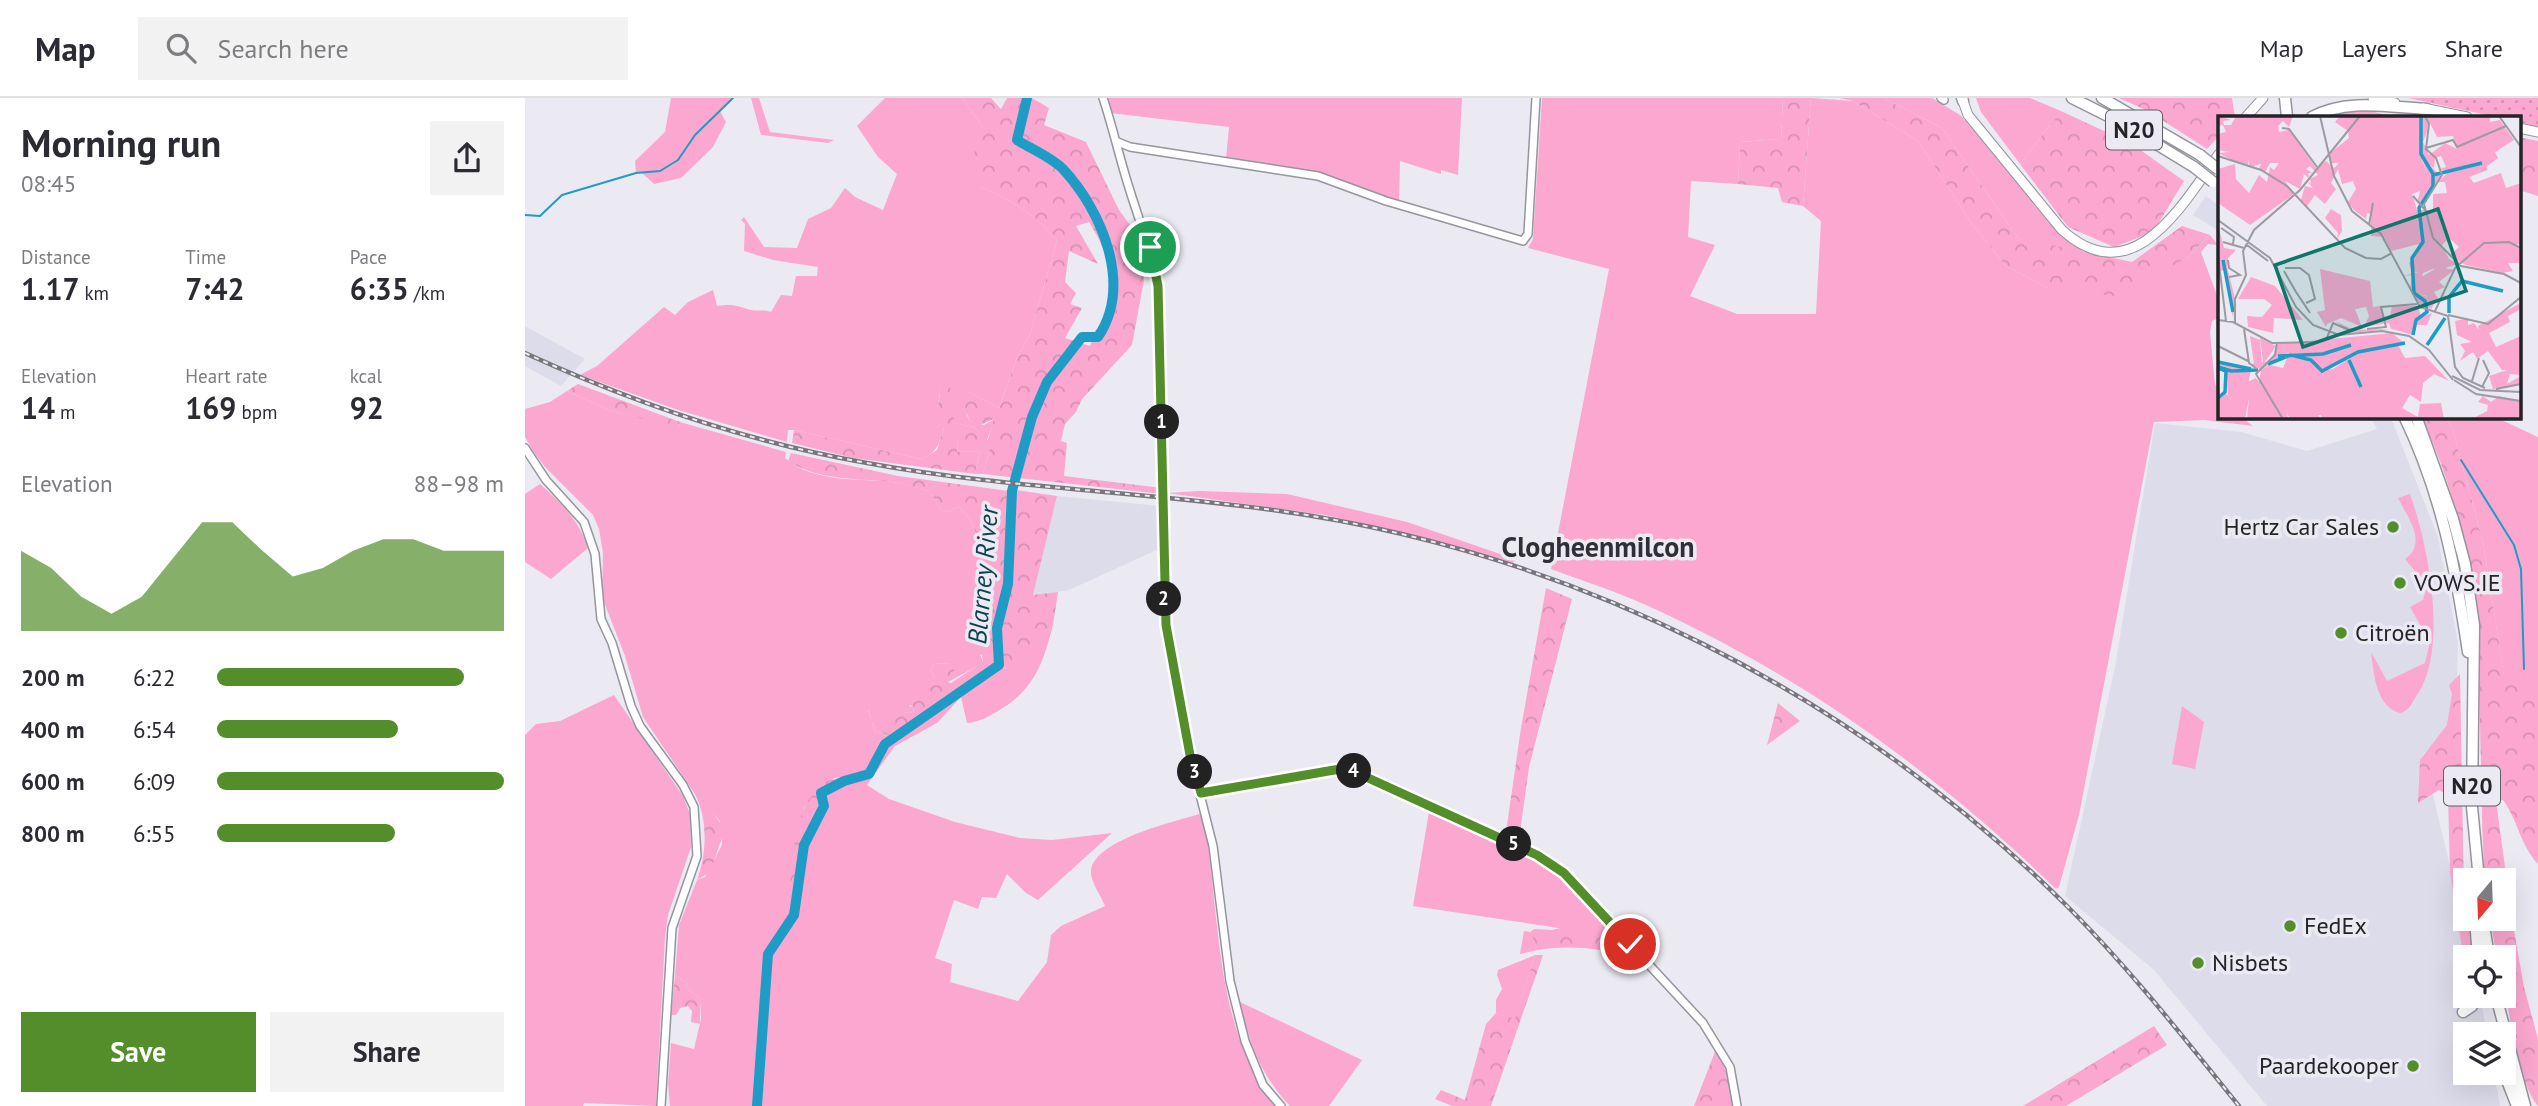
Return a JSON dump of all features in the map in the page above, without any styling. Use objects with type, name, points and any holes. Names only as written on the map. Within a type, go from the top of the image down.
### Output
[{"type":"highway","name":"N20","points":[[2072,98],[2122,123],[2194,167],[2216,185]]},
{"type":"highway","name":"N20","points":[[2102,98],[2164,131],[2218,168]]},
{"type":"highway","points":[[2285,98],[2287,116]]},
{"type":"highway","points":[[2314,116],[2331,107],[2358,102],[2427,109]]},
{"type":"highway","name":"N20","points":[[2405,418],[2450,540],[2472,682]]},
{"type":"highway","name":"N20","points":[[2417,418],[2453,519],[2465,564],[2474,625],[2472,807],[2478,868]]},
{"type":"highway","points":[[2474,868],[2477,859]]},
{"type":"highway","points":[[2463,1012],[2467,1008]]},
{"type":"highway","points":[[2499,1008],[2525,1106]]},
{"type":"highway","points":[[2509,1085],[2517,1106]]},
{"type":"main road","points":[[2247,116],[2256,98]]},
{"type":"main road","points":[[2247,116],[2263,98]]},
{"type":"main road","points":[[2373,98],[2462,116]]},
{"type":"main road","points":[[1965,100],[1976,122],[2062,230],[2075,242],[2100,252],[2125,251],[2155,236],[2218,157]]},
{"type":"street","points":[[1103,98],[1118,142],[1123,169],[1150,247],[1158,286],[1165,494],[1165,615],[1190,755],[1213,846],[1230,981],[1245,1041],[1263,1085],[1281,1106]]},
{"type":"street","points":[[1118,142],[1130,147],[1318,176],[1386,201],[1523,240],[1528,234],[1536,98]]},
{"type":"street","points":[[525,448],[546,480],[584,522],[595,554],[601,619],[631,706],[640,726],[684,785],[694,807],[697,856],[672,928],[661,1106]]},
{"type":"street","points":[[1201,793],[1340,769],[1355,772],[1537,855],[1564,873],[1703,1023],[1730,1067],[1737,1106]]},
{"type":"shaded area","points":[[2206,196],[2218,205],[2218,230],[2193,215]]},
{"type":"shaded area","points":[[525,326],[585,359],[561,386],[525,366]]},
{"type":"shaded area","points":[[2371,418],[2390,418],[2438,537],[2458,643],[2457,692],[2449,736],[2423,754],[2453,878],[2453,931],[2466,931],[2469,945],[2453,945],[2453,1008],[2482,1008],[2485,1022],[2453,1022],[2453,1085],[2496,1085],[2500,1106],[2267,1106],[2153,969],[2065,896],[2115,667],[2155,423],[2241,432],[2307,451],[2377,429]]},
{"type":"shaded area","points":[[1057,496],[1160,506],[1159,549],[1069,590],[1032,596]]},
{"type":"green space","points":[[671,98],[733,98],[720,111],[726,122],[713,147],[681,178],[654,184],[642,173],[636,173],[635,161],[665,132]]},
{"type":"green space","points":[[751,98],[759,98],[770,132],[834,140],[828,143],[761,135]]},
{"type":"green space","points":[[885,98],[962,98],[983,127],[981,187],[1023,209],[1041,223],[1057,241],[1030,334],[1016,360],[999,408],[967,391],[965,412],[970,421],[984,425],[995,419],[987,440],[974,427],[953,423],[941,389],[938,408],[944,427],[943,433],[934,450],[922,459],[794,430],[788,430],[787,442],[678,410],[580,375],[597,366],[664,307],[675,315],[688,302],[713,290],[717,306],[733,305],[771,312],[781,295],[792,296],[796,276],[817,276],[818,267],[773,260],[744,251],[745,224],[741,220],[744,217],[764,247],[797,248],[808,219],[831,208],[845,188],[855,197],[883,210],[897,174],[878,157],[857,126]]},
{"type":"green space","points":[[962,98],[991,98],[1001,109],[1007,98],[1032,98],[1049,108],[1044,125],[1086,142],[1119,210],[1136,233],[1144,280],[1132,345],[1082,399],[1076,412],[1065,424],[1061,441],[1067,443],[1064,476],[1162,488],[1162,494],[983,474],[990,447],[968,446],[958,439],[957,452],[980,451],[975,474],[853,458],[792,443],[794,430],[922,459],[937,450],[944,428],[937,412],[942,380],[952,393],[954,423],[974,427],[988,440],[994,419],[980,425],[970,421],[967,414],[959,409],[967,391],[999,408],[1016,360],[1030,334],[1057,241],[1041,223],[1023,209],[981,187],[974,157],[983,127]],"holes":[[[1089,222],[1107,262],[1110,287],[1101,330],[1096,329],[1090,346],[1065,338],[1082,308],[1070,304],[1076,293],[1065,282],[1069,251],[1098,264],[1076,226]]]},
{"type":"green space","points":[[1106,98],[1462,98],[1458,175],[1441,170],[1441,174],[1400,161],[1399,204],[1345,185],[1226,158],[1229,127],[1110,113]]},
{"type":"green space","points":[[1542,98],[1783,98],[1781,139],[1740,142],[1738,184],[1691,181],[1688,237],[1715,245],[1690,296],[1737,314],[1816,314],[1821,221],[1803,206],[1811,98],[1853,101],[1918,141],[1972,224],[2006,266],[2048,288],[2187,258],[2210,235],[2218,245],[2208,244],[2201,252],[2218,298],[2218,318],[2212,321],[2210,332],[2215,385],[2218,388],[2218,418],[2242,418],[2253,426],[2204,420],[2154,422],[2079,815],[2059,887],[2056,889],[2010,846],[1914,766],[1812,695],[1703,632],[1634,600],[1551,569],[1609,269],[1528,248],[1533,239]]},
{"type":"green space","points":[[1783,98],[1811,98],[1803,206],[1782,202],[1778,188],[1738,184],[1740,142],[1781,139]]},
{"type":"green space","points":[[1840,98],[1883,98],[1942,128],[2018,238],[2132,262],[2182,226],[2210,235],[2187,258],[2114,296],[2048,288],[2006,266],[1972,224],[1918,141],[1853,101]]},
{"type":"green space","points":[[1883,98],[1932,98],[1960,115],[2011,172],[2048,221],[2086,254],[2018,238],[1942,128]]},
{"type":"green space","points":[[1976,98],[2030,98],[2061,111],[2020,164],[1981,112]]},
{"type":"green space","points":[[2119,98],[2232,98],[2235,116],[2218,116],[2218,137],[2207,149],[2148,111]]},
{"type":"green space","points":[[2408,98],[2538,98],[2538,127],[2521,123],[2521,116],[2491,116]]},
{"type":"green space","points":[[2363,110],[2394,116],[2332,116]]},
{"type":"green space","points":[[2061,111],[2132,144],[2184,181],[2153,232],[2114,247],[2068,227],[2020,164]]},
{"type":"green space","points":[[2521,137],[2538,141],[2538,196],[2521,191]]},
{"type":"green space","points":[[578,384],[680,422],[679,428],[611,411],[567,391]]},
{"type":"green space","points":[[567,391],[611,411],[679,427],[680,422],[786,452],[785,458],[796,466],[822,476],[896,483],[929,491],[941,509],[947,512],[958,507],[975,530],[987,590],[985,642],[977,644],[983,663],[948,682],[951,664],[934,663],[931,672],[935,677],[909,706],[913,707],[914,713],[868,710],[875,731],[892,736],[884,744],[869,773],[834,778],[804,807],[792,860],[789,920],[775,943],[778,944],[795,919],[807,846],[826,808],[822,793],[844,783],[871,776],[887,746],[1002,665],[1006,669],[1053,625],[1035,675],[1029,685],[1010,703],[983,719],[967,723],[961,697],[937,723],[895,746],[867,785],[889,799],[955,822],[1020,838],[1052,840],[1112,833],[1038,900],[1026,893],[1007,874],[996,898],[982,897],[978,909],[954,900],[935,958],[952,964],[950,982],[1018,1001],[1047,962],[1051,935],[1061,926],[1105,906],[1091,875],[1096,860],[1106,850],[1139,833],[1203,813],[1222,966],[1230,1004],[1240,1041],[1255,1075],[1276,1106],[670,1106],[668,1084],[671,1043],[694,1049],[701,1019],[700,999],[687,988],[686,982],[675,975],[679,925],[697,880],[705,877],[722,845],[720,821],[695,794],[643,717],[625,656],[602,597],[603,553],[599,529],[593,515],[545,467],[525,437],[525,409],[550,402]]},
{"type":"green space","points":[[2421,418],[2447,418],[2452,427],[2483,542],[2504,675],[2538,676],[2538,864],[2527,849],[2503,800],[2496,801],[2505,868],[2484,868],[2476,639],[2460,527],[2444,472]]},
{"type":"green space","points":[[2447,418],[2497,418],[2538,437],[2538,676],[2504,676],[2483,542],[2452,427]]},
{"type":"green space","points":[[958,438],[968,445],[990,447],[983,474],[975,474],[980,451],[957,452]]},
{"type":"green space","points":[[791,453],[898,476],[1009,491],[1006,582],[995,627],[997,664],[892,736],[875,731],[868,709],[914,713],[913,707],[906,702],[935,677],[931,672],[934,663],[951,664],[955,669],[948,682],[951,683],[983,662],[982,655],[973,653],[971,648],[985,642],[988,611],[984,569],[975,530],[958,507],[947,512],[941,509],[929,491],[896,483],[838,478],[813,472],[788,461]]},
{"type":"green space","points":[[540,484],[569,513],[588,548],[551,579],[525,562],[525,494]]},
{"type":"green space","points":[[1016,490],[1057,496],[1033,595],[1058,592],[1053,625],[1007,669],[1002,665],[1000,629],[1012,587]]},
{"type":"green space","points":[[1199,491],[1287,494],[1407,522],[1515,559],[1513,563],[1425,538],[1325,515],[1167,493]]},
{"type":"green space","points":[[2410,494],[2429,567],[2434,624],[2427,675],[2410,706],[2400,713],[2385,703],[2377,688],[2371,652],[2387,681],[2425,663],[2430,642],[2410,607],[2423,600],[2427,586],[2405,559],[2412,553],[2416,538],[2398,498]]},
{"type":"green space","points":[[1546,588],[1572,599],[1529,767],[1519,840],[1506,832]]},
{"type":"green space","points":[[2460,674],[2463,868],[2453,868],[2453,892],[2448,796],[2439,790],[2418,803],[2420,760],[2447,725],[2452,694],[2449,685]]},
{"type":"green space","points":[[614,695],[683,796],[690,814],[691,847],[668,915],[665,937],[656,1106],[584,1103],[583,1106],[525,1106],[525,735],[536,724],[560,721]]},
{"type":"green space","points":[[1778,703],[1800,721],[1767,745]]},
{"type":"green space","points":[[2182,706],[2204,722],[2195,769],[2172,764]]},
{"type":"green space","points":[[867,771],[820,792],[822,807],[802,844],[792,915],[789,920],[787,898],[791,864],[805,806],[819,783]]},
{"type":"green space","points":[[695,794],[700,796],[725,829],[710,872],[697,880],[705,837],[702,814]]},
{"type":"green space","points":[[1429,812],[1539,863],[1598,934],[1413,906]]},
{"type":"green space","points":[[1541,860],[1577,890],[1634,952],[1631,957],[1585,948],[1538,950],[1530,932],[1534,929],[1552,930],[1565,927],[1597,933],[1545,872]]},
{"type":"green space","points":[[1524,931],[1530,932],[1538,950],[1520,954]]},
{"type":"green space","points":[[2459,931],[2470,931],[2472,945],[2462,945]]},
{"type":"green space","points":[[2492,931],[2514,931],[2524,987],[2538,1039],[2538,1106],[2523,1077],[2516,1048],[2516,1022],[2511,1022],[2508,1008],[2516,1008],[2516,945],[2495,945]]},
{"type":"green space","points":[[1535,955],[1515,1020],[1496,1013],[1496,1000],[1502,989],[1498,970]]},
{"type":"green space","points":[[1535,955],[1543,955],[1491,1106],[1452,1106],[1435,1099],[1441,1090],[1465,1100],[1486,1024],[1496,1013],[1515,1019]]},
{"type":"green space","points":[[675,975],[686,982],[687,988],[700,999],[700,1024],[691,1022],[692,1011],[688,1006],[680,1008],[676,1015],[671,1015]]},
{"type":"green space","points":[[1240,1002],[1362,1060],[1329,1106],[1290,1106],[1280,1095],[1257,1058]]},
{"type":"green space","points":[[2154,1026],[2167,1045],[2066,1106],[2023,1106]]},
{"type":"green space","points":[[1716,1049],[1727,1073],[1733,1106],[1694,1106]]},
{"type":"waterway","points":[[525,215],[540,216],[562,195],[636,173],[660,171],[678,160],[695,135],[733,98]]},
{"type":"waterway","name":"Blarney River","points":[[757,1106],[768,954],[794,915],[804,845],[824,806],[821,793],[844,781],[869,774],[885,744],[999,665],[997,628],[1008,584],[1012,491],[1032,417],[1047,382],[1082,337],[1098,337],[1108,317],[1113,295],[1113,272],[1108,249],[1090,206],[1063,169],[1017,140],[1027,98]]},
{"type":"waterway","points":[[2461,460],[2514,545],[2521,569],[2524,669]]},
{"type":"railway","points":[[525,353],[692,419],[823,454],[968,478],[1273,510],[1384,530],[1494,559],[1600,597],[1702,644],[1801,698],[1895,760],[1984,830],[2091,931],[2156,1004],[2239,1106]]},
{"type":"place","name":"Hertz Car Sales","points":[[2393,527]]},
{"type":"place","name":"VOWS.IE","points":[[2400,583]]},
{"type":"place","name":"Citroën","points":[[2341,633]]},
{"type":"place","name":"FedEx","points":[[2290,926]]},
{"type":"place","name":"Nisbets","points":[[2198,963]]},
{"type":"place","name":"Paardekooper","points":[[2413,1066]]},
{"type":"district","name":"Clogheenmilcon","points":[[1598,547]]},
{"type":"route","points":[[1150,247],[1158,286],[1165,494],[1163,594],[1167,635],[1190,755],[1201,793],[1246,783],[1340,769],[1355,772],[1537,855],[1564,873],[1630,944]]}]
